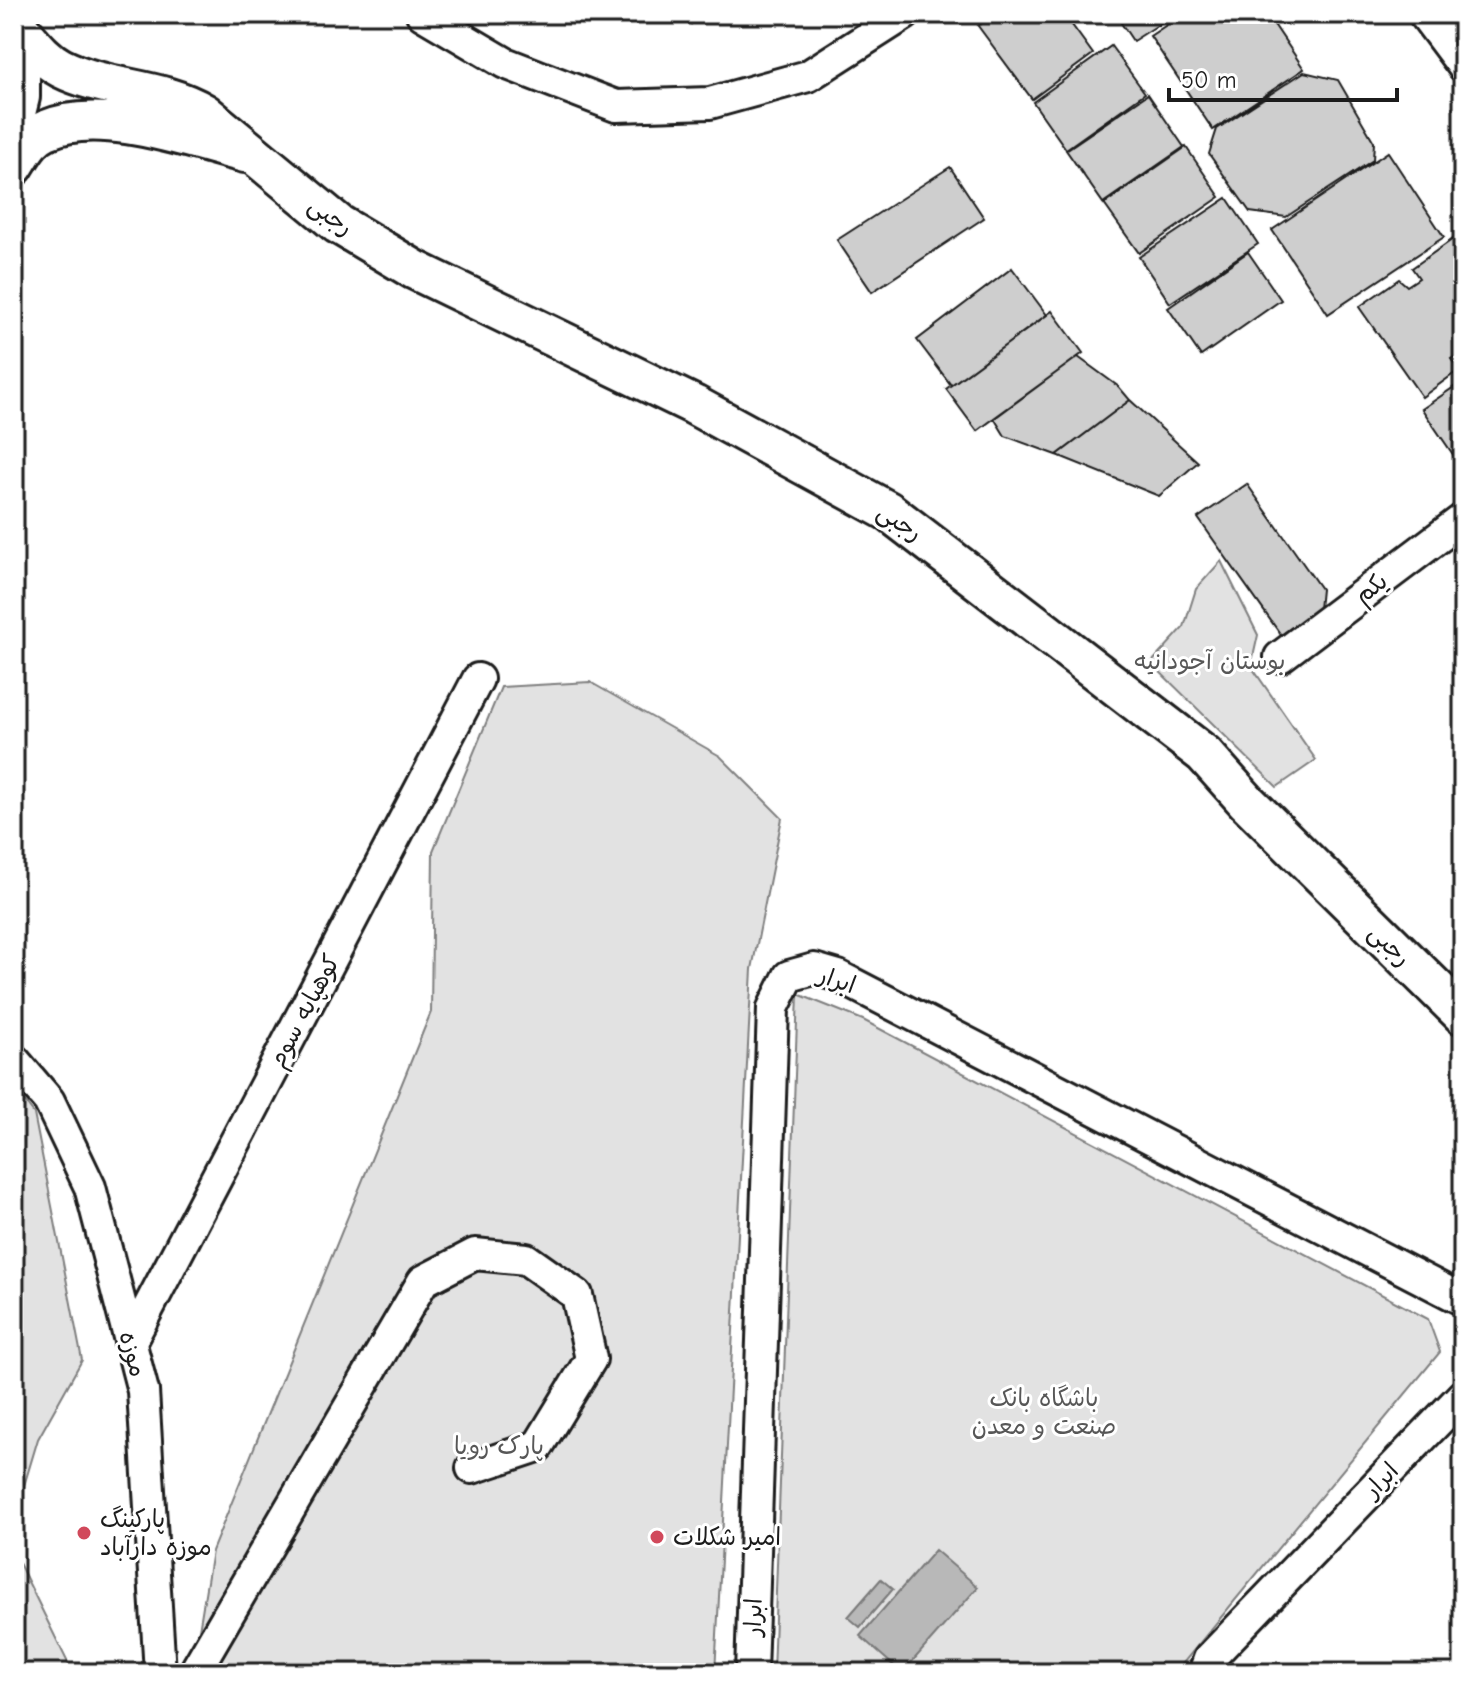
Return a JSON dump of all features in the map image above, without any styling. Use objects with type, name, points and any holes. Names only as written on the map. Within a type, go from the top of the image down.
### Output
[{"type":"main road","points":[[14,121],[20,97],[17,22]]},
{"type":"main road","name":"رجبی","points":[[17,22],[41,54],[62,68],[111,84],[183,100],[204,113],[338,224],[415,270],[694,405],[888,511],[1204,754],[1280,835],[1463,1015]]},
{"type":"main road","name":"رجبی","points":[[14,166],[28,142],[45,130],[74,121],[124,125],[250,154]]},
{"type":"street","points":[[422,14],[505,63],[616,106],[710,103],[808,76],[905,14]]},
{"type":"street","points":[[1424,14],[1463,66]]},
{"type":"street","name":"یکم","points":[[1280,657],[1463,519]]},
{"type":"street","name":"کوهپایه سوم","points":[[130,1343],[478,679]]},
{"type":"street","name":"ابرار","points":[[751,1673],[773,1008],[789,976],[814,969],[838,976],[1463,1300]]},
{"type":"street","name":"موزه","points":[[14,1060],[49,1101],[90,1187],[143,1391],[160,1673]]},
{"type":"street","points":[[194,1673],[423,1281],[475,1254],[526,1259],[577,1295],[591,1359],[538,1446],[472,1468]]},
{"type":"street","name":"ابرار","points":[[1204,1673],[1209,1659],[1463,1395]]},
{"type":"green space","name":"بوستان آجودانیه","points":[[1221,561],[1258,635],[1251,666],[1316,760],[1277,787],[1151,663],[1184,627],[1196,589]]},
{"type":"green space","name":"پارک رویا","points":[[590,682],[720,756],[782,818],[752,969],[715,1673],[192,1673],[212,1551],[431,1012],[433,851],[501,687]]},
{"type":"green space","name":"باشگاه بانک صنعت و معدن","points":[[798,994],[863,1020],[1428,1319],[1440,1352],[1175,1673],[773,1673]]},
{"type":"green space","points":[[14,1088],[34,1114],[82,1360],[38,1439],[14,1519]]},
{"type":"green space","points":[[14,1553],[73,1673],[14,1673]]},
{"type":"shaded area","points":[[935,1550],[978,1587],[902,1673],[860,1636]]},
{"type":"shaded area","points":[[881,1579],[893,1589],[860,1627],[848,1617]]},
{"type":"building","points":[[680,14],[699,14],[691,24]]},
{"type":"building","points":[[993,14],[1064,14],[1093,54],[1032,99],[978,26]]},
{"type":"building","points":[[1115,14],[1175,14],[1133,41]]},
{"type":"building","points":[[1183,14],[1267,14],[1304,69],[1213,130],[1150,36]]},
{"type":"building","points":[[1111,46],[1145,93],[1066,149],[1033,102]]},
{"type":"building","points":[[1304,72],[1338,80],[1374,142],[1373,160],[1286,217],[1250,212],[1209,154],[1217,129]]},
{"type":"building","points":[[1148,94],[1184,147],[1103,203],[1066,150]]},
{"type":"building","points":[[1186,147],[1220,197],[1139,253],[1104,204]]},
{"type":"building","points":[[1388,152],[1444,237],[1328,314],[1272,230]]},
{"type":"building","points":[[950,167],[984,218],[872,292],[837,240]]},
{"type":"building","points":[[1227,198],[1258,244],[1170,303],[1139,257]]},
{"type":"building","points":[[1456,237],[1463,247],[1463,351],[1451,359],[1459,370],[1422,397],[1359,307],[1399,279],[1407,286],[1419,278],[1412,268]]},
{"type":"building","points":[[1248,252],[1281,300],[1201,356],[1168,308]]},
{"type":"building","points":[[1012,268],[1047,315],[951,385],[917,340]]},
{"type":"building","points":[[1052,311],[1083,353],[977,431],[946,389]]},
{"type":"building","points":[[1078,357],[1119,387],[1130,400],[1057,455],[1005,436],[994,418]]},
{"type":"building","points":[[1463,381],[1463,469],[1422,409]]},
{"type":"building","points":[[1130,400],[1198,462],[1159,496],[1057,455]]},
{"type":"building","points":[[1247,484],[1321,589],[1319,609],[1281,635],[1198,518]]},
{"type":"place","name":"پارکینگ موزه دارآباد","points":[[84,1533]]},
{"type":"place","name":"امیر شکلات","points":[[657,1537]]}]
